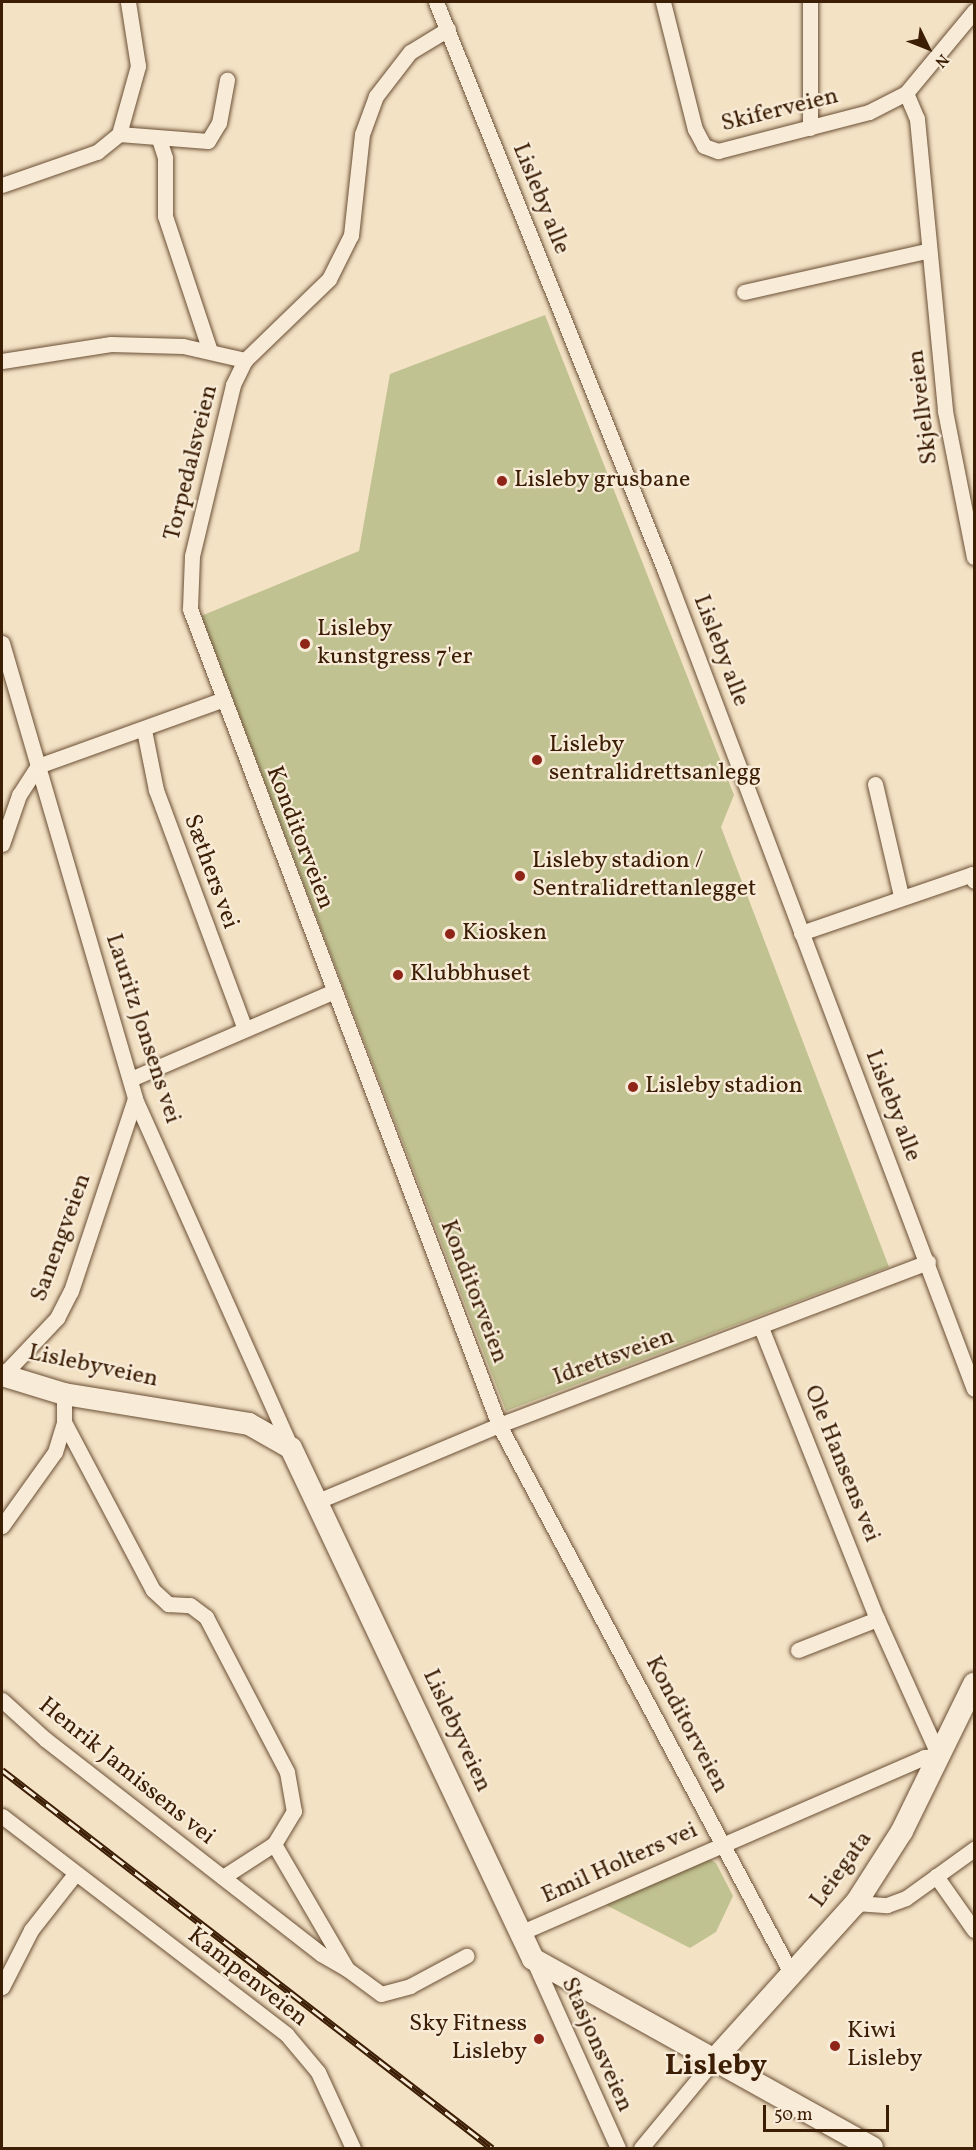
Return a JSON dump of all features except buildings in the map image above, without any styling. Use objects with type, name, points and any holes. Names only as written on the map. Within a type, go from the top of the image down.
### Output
[{"type":"street","name":"Lisleby alle","points":[[436,2],[665,571],[975,1389]]},
{"type":"street","name":"Skiferveien","points":[[663,2],[683,90],[704,146],[724,150],[810,128],[868,112],[906,93]]},
{"type":"street","points":[[810,2],[810,128]]},
{"type":"street","points":[[2,185],[97,152],[119,134],[138,66],[123,3]]},
{"type":"street","points":[[906,93],[975,11]]},
{"type":"street","name":"Torpedalsveien","points":[[188,591],[224,408],[245,360],[329,279],[351,235],[362,134],[376,96],[410,52],[448,28]]},
{"type":"street","points":[[119,134],[202,142],[212,138],[226,80]]},
{"type":"street","name":"Skjellveien","points":[[906,93],[918,128],[926,251],[950,444],[975,557]]},
{"type":"street","points":[[159,139],[165,158],[165,216],[210,351]]},
{"type":"street","points":[[744,292],[926,251]]},
{"type":"street","points":[[2,361],[111,344],[210,351],[245,360]]},
{"type":"street","name":"Konditorveien","points":[[188,591],[221,700],[499,1425],[724,1843],[792,1976]]},
{"type":"street","name":"Lauritz Jonsens vei","points":[[2,643],[135,1099],[291,1448]]},
{"type":"street","points":[[2,844],[19,795],[38,766],[144,730],[221,700]]},
{"type":"street","name":"Sæthers vei","points":[[144,730],[156,790],[244,1027]]},
{"type":"street","points":[[875,784],[901,896]]},
{"type":"street","points":[[801,933],[901,896],[974,875]]},
{"type":"street","points":[[131,1079],[244,1027],[334,990]]},
{"type":"street","name":"Sanengveien","points":[[2,1375],[57,1318],[71,1291],[135,1099]]},
{"type":"street","name":"Idrettsveien","points":[[318,1501],[499,1425],[761,1328],[928,1262]]},
{"type":"street","name":"Ole Hansens vei","points":[[761,1328],[877,1619],[939,1756]]},
{"type":"street","name":"Lislebyveien","points":[[2,1375],[64,1394],[249,1424],[291,1448],[533,1959]]},
{"type":"street","name":"Henrik Jamissens vei","points":[[2,1526],[55,1452],[64,1422],[64,1394]]},
{"type":"street","name":"Henrik Jamissens vei","points":[[64,1422],[153,1590],[168,1604],[190,1605],[206,1617],[287,1772],[294,1811],[274,1844],[223,1877]]},
{"type":"street","points":[[798,1650],[877,1619]]},
{"type":"street","name":"Leiegata","points":[[713,2061],[856,1903],[902,1831],[975,1683]]},
{"type":"street","name":"Henrik Jamissens vei","points":[[2,1700],[223,1877],[381,1994],[410,1986],[466,1956]]},
{"type":"street","name":"Emil Holters vei","points":[[519,1933],[924,1756],[939,1756]]},
{"type":"street","name":"Kampenveien","points":[[2,1816],[287,2035],[318,2072],[353,2148]]},
{"type":"street","name":"Henrik Jamissens vei","points":[[274,1844],[347,1969]]},
{"type":"street","points":[[856,1903],[887,1905],[936,1876],[975,1849]]},
{"type":"street","points":[[2,1987],[31,1930],[75,1874]]},
{"type":"street","points":[[936,1876],[975,1930]]},
{"type":"street","points":[[533,1959],[872,2148]]},
{"type":"street","name":"Stasjonsveien","points":[[533,1959],[618,2148]]},
{"type":"street","points":[[641,2148],[713,2061]]},
{"type":"green space","name":"Lisleby stadion / Sentralidrettanlegget","points":[[545,315],[734,795],[721,827],[889,1267],[506,1411],[201,616],[359,551],[390,374]]},
{"type":"green space","points":[[705,1857],[716,1863],[733,1896],[716,1932],[690,1948],[600,1902]]},
{"type":"railway","points":[[2,1770],[492,2148]]},
{"type":"place","name":"Lisleby grusbane","points":[[502,481]]},
{"type":"place","name":"Lisleby kunstgress 7'er","points":[[305,644]]},
{"type":"place","name":"Lisleby sentralidrettsanlegg","points":[[537,760]]},
{"type":"place","name":"Lisleby stadion / Sentralidrettanlegget","points":[[520,876]]},
{"type":"place","name":"Kiosken","points":[[450,934]]},
{"type":"place","name":"Klubbhuset","points":[[398,975]]},
{"type":"place","name":"Lisleby stadion","points":[[633,1087]]},
{"type":"place","name":"Sky Fitness Lisleby","points":[[539,2039]]},
{"type":"place","name":"Kiwi Lisleby","points":[[835,2046]]},
{"type":"district","name":"Lisleby","points":[[716,2066]]}]
